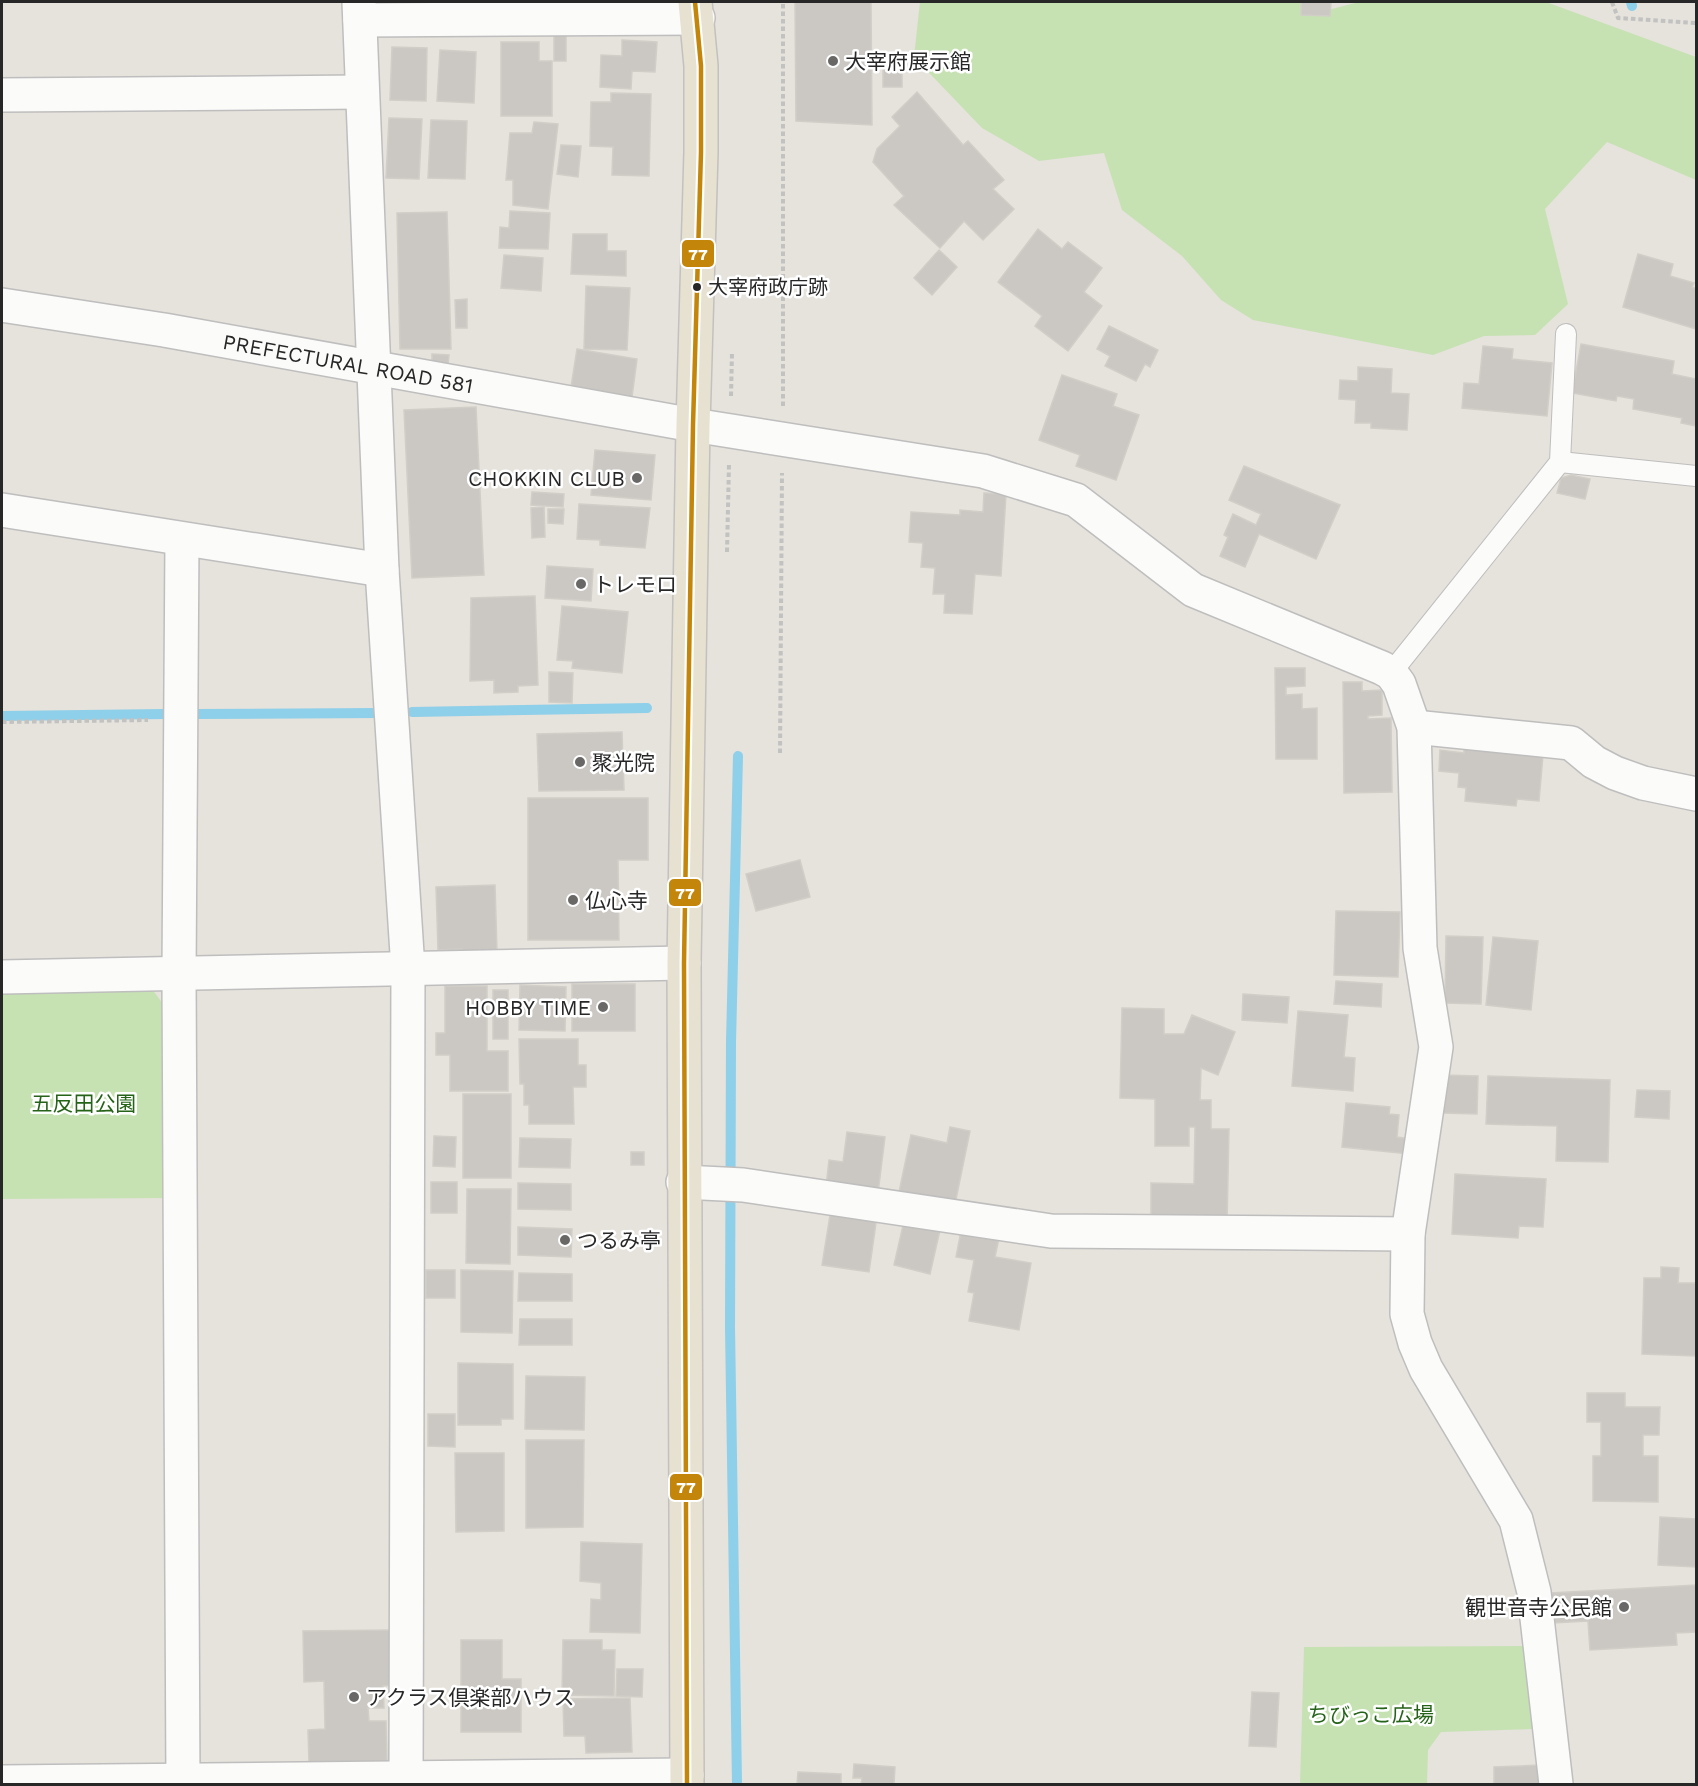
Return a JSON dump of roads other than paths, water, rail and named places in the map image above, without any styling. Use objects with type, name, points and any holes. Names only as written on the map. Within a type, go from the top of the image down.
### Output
[{"type":"main road","points":[[687,1780],[683,1182],[684,963],[700,152],[696,10]]},
{"type":"street","points":[[406,1781],[408,969],[382,570],[376,368],[359,10],[696,10]]},
{"type":"street","points":[[2,95],[362,92]]},
{"type":"street","name":"PREFECTURAL ROAD 581","points":[[2,306],[164,330],[693,425],[983,471],[1076,500],[1192,590],[1390,673]]},
{"type":"street","points":[[2,510],[382,570]]},
{"type":"street","points":[[182,540],[179,974],[183,1783]]},
{"type":"street","points":[[1390,673],[1400,684],[1414,727],[1420,948],[1436,1047],[1408,1234],[1407,1314],[1414,1343],[1426,1370],[1516,1520],[1534,1592],[1556,1785]]},
{"type":"street","points":[[1414,727],[1571,743],[1594,762],[1615,773],[1643,783],[1696,794]]},
{"type":"street","points":[[2,977],[684,963]]},
{"type":"street","points":[[683,1182],[733,1185],[1051,1231],[1408,1234]]},
{"type":"street","points":[[2,1782],[687,1780]]},
{"type":"lane","points":[[1390,673],[1560,462],[1566,334]]},
{"type":"lane","points":[[1560,462],[1696,476]]},
{"type":"waterway","points":[[1631,2],[1632,6]]},
{"type":"waterway","points":[[412,712],[647,708]]},
{"type":"waterway","points":[[195,714],[380,713]]},
{"type":"waterway","points":[[2,716],[166,714]]},
{"type":"waterway","points":[[737,1784],[730,1327],[731,1042],[738,756]]},
{"type":"place","name":"大宰府展示館","points":[[833,61]]},
{"type":"place","name":"大宰府政庁跡","points":[[697,287]]},
{"type":"place","name":"CHOKKIN CLUB","points":[[637,478]]},
{"type":"place","name":"トレモロ","points":[[581,584]]},
{"type":"place","name":"聚光院","points":[[580,762]]},
{"type":"place","name":"仏心寺","points":[[573,900]]},
{"type":"place","name":"HOBBY TIME","points":[[603,1007]]},
{"type":"place","name":"つるみ亭","points":[[565,1240]]},
{"type":"place","name":"観世音寺公民館","points":[[1624,1607]]},
{"type":"place","name":"アクラス倶楽部ハウス","points":[[354,1697]]},
{"type":"park label","name":"五反田公園","points":[[84,1103]]},
{"type":"park label","name":"ちびっこ広場","points":[[1371,1714]]}]
